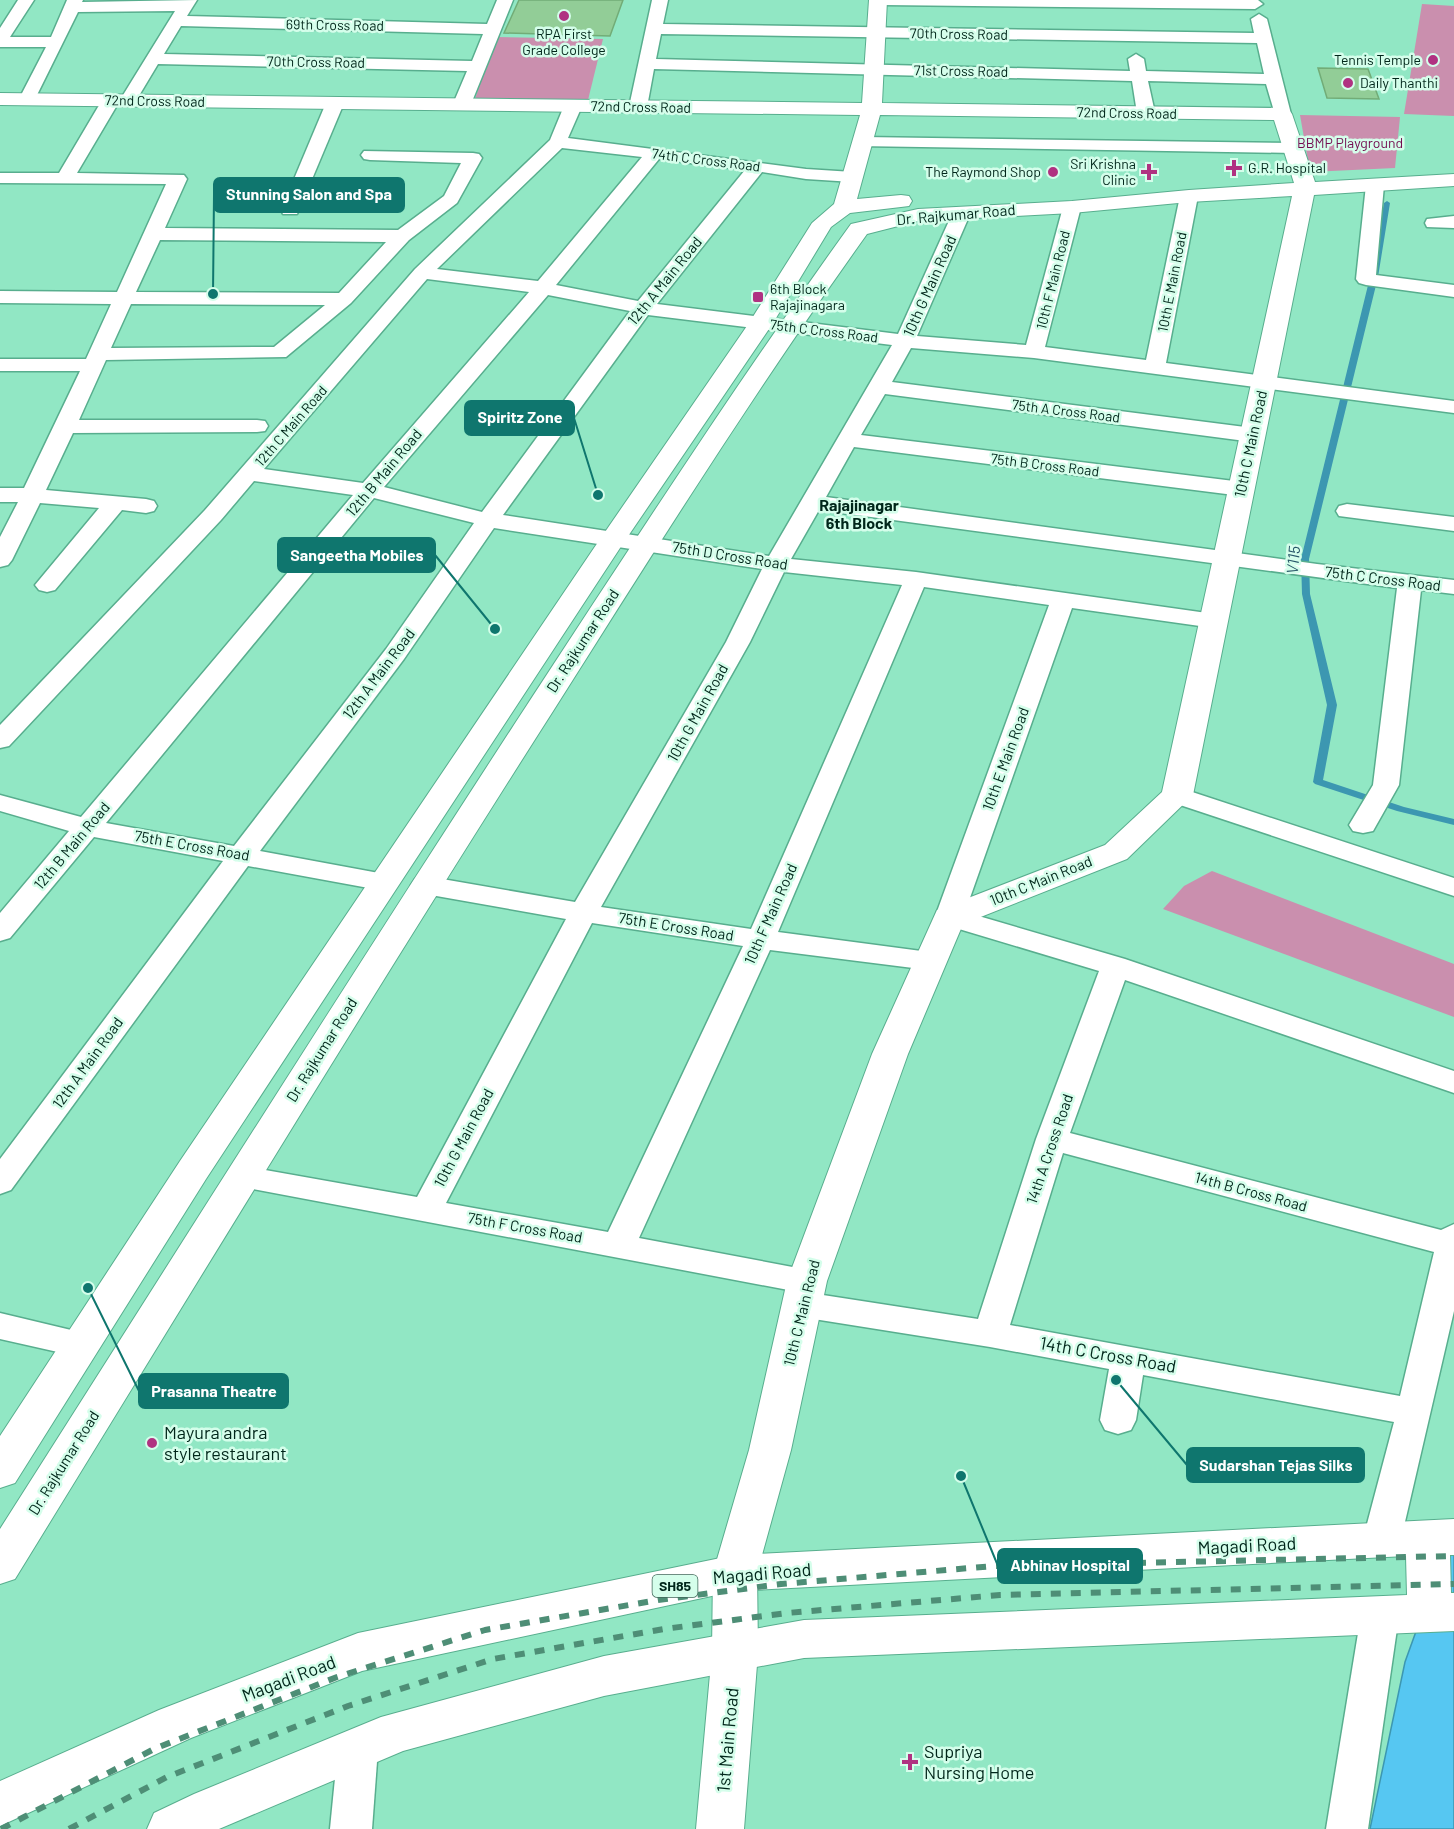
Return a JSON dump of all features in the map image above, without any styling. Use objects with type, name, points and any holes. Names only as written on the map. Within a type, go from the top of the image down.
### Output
[{"type":"main road","points":[[856,216],[853,177],[872,110],[878,0]]},
{"type":"main road","name":"72nd Cross Road","points":[[1,100],[1282,114]]},
{"type":"main road","points":[[1282,114],[1305,186]]},
{"type":"main road","name":"Dr. Rajkumar Road","points":[[0,1566],[425,885],[646,544],[775,325],[823,224],[856,216],[1072,207],[1454,170]]},
{"type":"main road","name":"Dr. Rajkumar Road","points":[[856,216],[877,202],[1375,185],[1454,180]]},
{"type":"main road","name":"10th C Main Road","points":[[735,1652],[735,1574],[770,1450],[804,1293],[890,1054],[949,917],[1116,852],[1177,795],[1305,186]]},
{"type":"main road","name":"Dr. Rajkumar Road","points":[[0,1471],[80,1344],[614,539],[775,325]]},
{"type":"main road","points":[[171,1829],[211,1809],[397,1732],[604,1676],[804,1639],[1418,1613],[1441,1538]]},
{"type":"main road","name":"Magadi Road","points":[[0,1804],[175,1724],[358,1652],[735,1574],[1383,1539],[1441,1538]]},
{"type":"main road","name":"1st Main Road","points":[[720,1829],[735,1652]]},
{"type":"street","points":[[0,42],[26,0]]},
{"type":"street","points":[[462,105],[506,0]]},
{"type":"street","points":[[638,106],[660,0]]},
{"type":"street","points":[[884,0],[1129,16],[1255,2],[1282,114]]},
{"type":"street","points":[[27,99],[74,4],[188,3]]},
{"type":"street","points":[[128,100],[188,3]]},
{"type":"street","points":[[1129,16],[1146,113]]},
{"type":"street","name":"70th Cross Road","points":[[654,29],[876,33],[1129,16],[1264,38]]},
{"type":"street","name":"69th Cross Road","points":[[177,21],[493,29]]},
{"type":"street","points":[[0,42],[57,42]]},
{"type":"street","name":"70th Cross Road","points":[[153,59],[478,66]]},
{"type":"street","name":"71st Cross Road","points":[[646,64],[1275,79]]},
{"type":"street","points":[[290,210],[335,103]]},
{"type":"street","name":"12th C Main Road","points":[[0,740],[250,474],[422,273],[558,142],[573,106]]},
{"type":"street","points":[[65,178],[107,108]]},
{"type":"street","points":[[863,141],[1294,148]]},
{"type":"street","name":"74th C Cross Road","points":[[558,142],[806,174],[853,177]]},
{"type":"street","name":"12th B Main Road","points":[[0,932],[369,490],[543,288],[654,154]]},
{"type":"street","points":[[0,365],[95,359],[279,353],[344,299],[402,236],[451,199],[473,158],[370,155]]},
{"type":"street","name":"12th A Main Road","points":[[0,1182],[242,855],[395,654],[488,520],[643,308],[758,166]]},
{"type":"street","points":[[0,178],[178,178],[65,427],[0,560]]},
{"type":"street","points":[[1375,185],[1376,280],[1454,291]]},
{"type":"street","name":"10th E Main Road","points":[[1155,368],[1189,196]]},
{"type":"street","name":"10th F Main Road","points":[[1034,352],[1072,207]]},
{"type":"street","name":"10th G Main Road","points":[[426,1210],[583,914],[721,672],[776,564],[906,341],[962,212]]},
{"type":"street","points":[[1434,223],[1454,222]]},
{"type":"street","points":[[152,234],[402,236]]},
{"type":"street","name":"75th C Cross Road","points":[[422,273],[543,288],[643,308],[906,341],[1034,352],[1454,407]]},
{"type":"street","points":[[0,297],[344,299]]},
{"type":"street","name":"75th A Cross Road","points":[[880,387],[1253,435]]},
{"type":"street","points":[[65,427],[257,426]]},
{"type":"street","name":"75th B Cross Road","points":[[849,440],[1242,489]]},
{"type":"street","name":"75th D Cross Road","points":[[250,474],[369,490],[488,520],[776,564],[916,579],[1214,621]]},
{"type":"street","points":[[0,495],[32,495],[146,507]]},
{"type":"street","name":"75th C Cross Road","points":[[813,502],[1317,571],[1454,587]]},
{"type":"street","points":[[47,585],[115,504]]},
{"type":"street","points":[[1347,511],[1454,524]]},
{"type":"street","name":"10th F Main Road","points":[[619,1245],[760,940],[916,579]]},
{"type":"street","points":[[1373,809],[1386,784],[1410,582]]},
{"type":"street","name":"10th E Main Road","points":[[949,917],[1063,601]]},
{"type":"street","points":[[1177,795],[1454,887]]},
{"type":"street","name":"75th E Cross Road","points":[[0,803],[88,828],[385,882]]},
{"type":"street","name":"75th E Cross Road","points":[[425,885],[583,914],[760,940],[929,961]]},
{"type":"street","points":[[949,917],[1115,966],[1454,1082]]},
{"type":"street","name":"14th A Cross Road","points":[[990,1334],[1052,1139],[1115,966]]},
{"type":"street","name":"14th B Cross Road","points":[[1052,1139],[1452,1241]]},
{"type":"street","name":"75th F Cross Road","points":[[243,1177],[619,1245],[804,1293]]},
{"type":"street","points":[[1383,1539],[1452,1241]]},
{"type":"street","name":"14th C Cross Road","points":[[804,1293],[990,1334],[1414,1412]]},
{"type":"street","points":[[0,1326],[80,1344]]},
{"type":"street","points":[[1118,1420],[1128,1358]]},
{"type":"street","points":[[1347,1829],[1418,1613]]},
{"type":"street","points":[[351,1829],[358,1748]]},
{"type":"green space","name":"Tennis Temple","points":[[1422,4],[1454,6],[1454,116],[1404,114]]},
{"type":"green space","points":[[496,37],[603,39],[587,104],[474,102]]},
{"type":"green space","name":"BBMP Playground","points":[[1300,115],[1400,117],[1395,168],[1310,172]]},
{"type":"green space","points":[[1212,871],[1454,964],[1454,1017],[1163,909],[1184,886]]},
{"type":"water","points":[[1454,1526],[1454,1829],[1370,1829],[1405,1662]]},
{"type":"building","name":"RPA First Grade College","points":[[519,0],[623,0],[610,36],[504,33]]},
{"type":"building","name":"Daily Thanthi","points":[[1318,68],[1368,69],[1379,99],[1327,98]]},
{"type":"waterway","name":"V115","points":[[1387,203],[1374,277],[1305,559],[1306,594],[1332,705],[1318,782],[1401,809],[1454,822]]},
{"type":"railway","points":[[1,1829],[154,1749],[337,1677],[485,1630],[658,1600],[781,1584],[994,1566],[1454,1556]]},
{"type":"railway","points":[[69,1829],[167,1777],[348,1706],[493,1659],[664,1629],[787,1613],[1000,1595],[1454,1584]]},
{"type":"place","name":"RPA First Grade College","points":[[564,16]]},
{"type":"place","name":"Tennis Temple","points":[[1433,60]]},
{"type":"place","name":"Daily Thanthi","points":[[1348,83]]},
{"type":"place","name":"G.R. Hospital","points":[[1234,168]]},
{"type":"place","name":"The Raymond Shop","points":[[1053,172]]},
{"type":"place","name":"Sri Krishna Clinic","points":[[1149,172]]},
{"type":"place","name":"Stunning Salon and Spa","points":[[213,294]]},
{"type":"place","name":"6th Block Rajajinagara","points":[[758,297]]},
{"type":"place","name":"Spiritz Zone","points":[[598,495]]},
{"type":"place","name":"Sangeetha Mobiles","points":[[495,629]]},
{"type":"place","name":"Prasanna Theatre","points":[[88,1288]]},
{"type":"place","name":"Sudarshan Tejas Silks","points":[[1116,1380]]},
{"type":"place","name":"Mayura andra style restaurant","points":[[152,1443]]},
{"type":"place","name":"Abhinav Hospital","points":[[961,1476]]},
{"type":"place","name":"Supriya Nursing Home","points":[[910,1762]]},
{"type":"district","name":"Rajajinagar 6th Block","points":[[859,514]]}]
